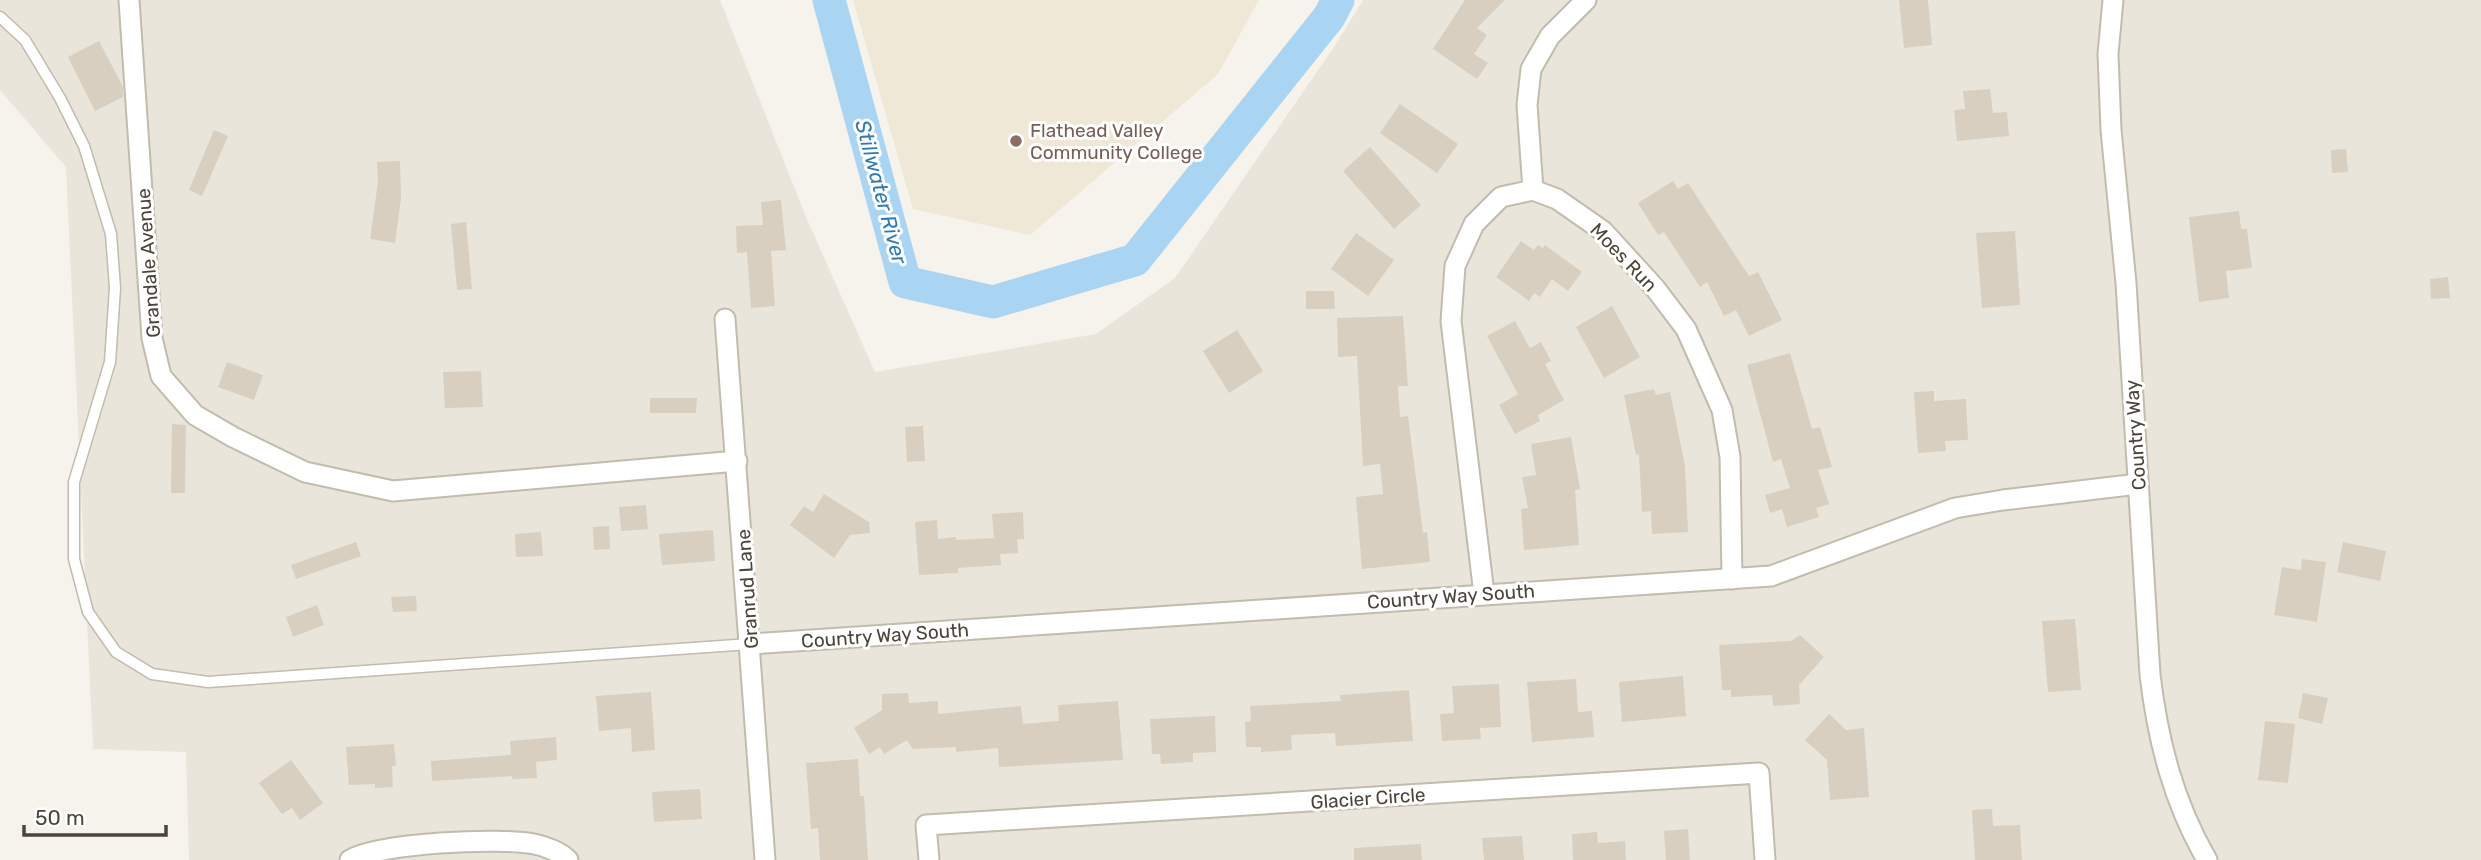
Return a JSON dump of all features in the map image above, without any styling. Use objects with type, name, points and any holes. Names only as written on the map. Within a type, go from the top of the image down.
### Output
[{"type":"street","name":"Grandale Avenue","points":[[129,0],[152,338],[161,376],[195,415],[233,438],[305,472],[393,491],[737,461]]},
{"type":"street","points":[[1483,594],[1451,321],[1455,266],[1474,224],[1501,197],[1533,190],[1527,105],[1531,69],[1550,36],[1586,0]]},
{"type":"street","name":"Country Way","points":[[2113,0],[2108,54],[2111,117],[2126,283],[2150,674],[2156,725],[2176,797],[2207,860]]},
{"type":"street","name":"Moes Run","points":[[1533,190],[1557,199],[1603,230],[1656,288],[1686,329],[1722,410],[1730,457],[1732,579]]},
{"type":"street","name":"Granrud Lane","points":[[725,319],[765,860]]},
{"type":"street","name":"Country Way South","points":[[751,644],[1771,576],[1955,508],[2138,484]]},
{"type":"street","name":"Glacier Circle","points":[[929,860],[926,825],[1759,774],[1765,860]]},
{"type":"street","points":[[350,860],[370,852],[403,846],[521,842],[550,849],[568,860]]},
{"type":"lane","points":[[0,17],[25,40],[60,98],[84,146],[111,234],[115,288],[110,362],[74,482],[73,519],[74,559],[88,612],[116,652],[152,674],[208,682],[751,644]]},
{"type":"shaded area","points":[[0,0],[720,0],[806,217],[875,372],[1096,334],[1175,278],[1336,44],[1363,0],[2481,0],[2481,860],[189,860],[186,752],[93,749],[66,167],[0,90]]},
{"type":"shaded area","name":"Flathead Valley Community College","points":[[853,0],[1259,0],[1218,74],[1030,235],[913,209]]},
{"type":"building","points":[[1465,0],[1505,0],[1477,28],[1487,35],[1474,54],[1488,63],[1477,79],[1433,49]]},
{"type":"building","points":[[1899,0],[1928,0],[1932,45],[1904,48]]},
{"type":"building","points":[[99,41],[123,87],[123,97],[95,111],[68,57]]},
{"type":"building","points":[[1990,89],[1993,113],[2007,112],[2009,136],[1957,141],[1954,110],[1965,109],[1963,91]]},
{"type":"building","points":[[1400,104],[1458,144],[1437,173],[1380,133]]},
{"type":"building","points":[[214,130],[228,136],[202,196],[189,190]]},
{"type":"building","points":[[1370,147],[1421,205],[1394,229],[1343,171]]},
{"type":"building","points":[[2346,149],[2348,172],[2332,173],[2331,150]]},
{"type":"building","points":[[400,161],[401,199],[395,243],[370,239],[378,182],[377,162]]},
{"type":"building","points":[[1673,181],[1678,189],[1688,183],[1749,276],[1758,272],[1782,320],[1749,336],[1736,310],[1724,316],[1707,282],[1700,287],[1664,232],[1658,235],[1638,203]]},
{"type":"building","points":[[781,200],[786,250],[771,251],[775,306],[751,308],[747,252],[737,253],[736,226],[763,225],[761,202]]},
{"type":"building","points":[[2239,211],[2241,229],[2247,229],[2252,268],[2226,271],[2229,298],[2199,302],[2189,217]]},
{"type":"building","points":[[466,222],[472,289],[457,290],[451,224]]},
{"type":"building","points":[[2015,231],[2020,305],[1982,308],[1976,233]]},
{"type":"building","points":[[1356,233],[1394,260],[1368,296],[1331,269]]},
{"type":"building","points":[[1521,241],[1534,250],[1538,245],[1543,248],[1545,245],[1582,272],[1568,291],[1552,279],[1540,297],[1534,293],[1529,301],[1496,277]]},
{"type":"building","points":[[2448,277],[2450,298],[2431,299],[2430,279]]},
{"type":"building","points":[[1306,291],[1334,291],[1335,309],[1306,309]]},
{"type":"building","points":[[1612,306],[1640,357],[1604,378],[1576,327]]},
{"type":"building","points":[[1403,316],[1408,386],[1398,386],[1400,417],[1408,416],[1423,533],[1427,532],[1430,562],[1362,569],[1356,497],[1383,494],[1380,464],[1363,466],[1357,356],[1338,357],[1337,318]]},
{"type":"building","points":[[1515,321],[1530,348],[1541,342],[1551,361],[1545,364],[1564,400],[1538,415],[1540,421],[1515,434],[1499,405],[1518,394],[1487,336]]},
{"type":"building","points":[[1237,330],[1263,371],[1229,393],[1203,351]]},
{"type":"building","points":[[1790,353],[1812,429],[1820,427],[1832,467],[1818,470],[1829,504],[1816,508],[1819,517],[1787,527],[1782,509],[1770,513],[1765,495],[1790,488],[1781,459],[1773,462],[1747,365]]},
{"type":"building","points":[[227,362],[263,375],[254,400],[218,387]]},
{"type":"building","points":[[481,371],[483,407],[445,408],[443,372]]},
{"type":"building","points":[[1654,389],[1656,395],[1670,392],[1685,466],[1688,532],[1652,534],[1651,511],[1642,512],[1639,454],[1636,455],[1624,395]]},
{"type":"building","points":[[1934,391],[1934,401],[1966,399],[1968,440],[1945,441],[1946,451],[1918,453],[1914,392]]},
{"type":"building","points":[[650,398],[697,398],[696,413],[650,413]]},
{"type":"building","points":[[172,424],[186,425],[185,493],[171,493]]},
{"type":"building","points":[[923,426],[925,461],[907,462],[905,427]]},
{"type":"building","points":[[1571,437],[1580,489],[1575,490],[1579,545],[1524,550],[1521,509],[1528,508],[1522,477],[1536,475],[1531,444]]},
{"type":"building","points":[[824,494],[869,522],[870,533],[850,535],[834,558],[790,525],[804,506],[813,512]]},
{"type":"building","points":[[646,505],[648,529],[621,531],[619,507]]},
{"type":"building","points":[[1023,512],[1024,539],[1017,539],[1018,553],[1000,554],[1001,565],[958,568],[958,573],[919,575],[915,522],[937,520],[938,539],[994,538],[992,514]]},
{"type":"building","points":[[609,526],[610,549],[594,550],[593,527]]},
{"type":"building","points":[[713,530],[715,561],[662,565],[659,534]]},
{"type":"building","points":[[541,532],[543,556],[516,557],[515,534]]},
{"type":"building","points":[[356,542],[361,556],[296,579],[291,565]]},
{"type":"building","points":[[2343,542],[2386,551],[2380,581],[2337,572]]},
{"type":"building","points":[[2302,559],[2326,562],[2317,622],[2274,615],[2282,567],[2301,570]]},
{"type":"building","points":[[416,596],[417,611],[393,612],[391,597]]},
{"type":"building","points":[[317,605],[324,625],[293,637],[286,617]]},
{"type":"building","points":[[2075,619],[2081,690],[2048,692],[2042,621]]},
{"type":"building","points":[[1800,635],[1824,657],[1799,685],[1800,704],[1773,706],[1772,695],[1731,697],[1731,690],[1722,690],[1719,645],[1791,641]]},
{"type":"building","points":[[1683,676],[1686,716],[1622,722],[1619,682]]},
{"type":"building","points":[[1576,679],[1578,712],[1592,711],[1594,737],[1532,742],[1527,682]]},
{"type":"building","points":[[1499,684],[1501,727],[1480,728],[1481,739],[1442,741],[1440,714],[1454,713],[1452,686]]},
{"type":"building","points":[[1409,690],[1413,741],[1336,746],[1335,733],[1291,735],[1292,750],[1261,752],[1261,747],[1246,747],[1245,722],[1251,721],[1250,706],[1341,701],[1340,695]]},
{"type":"building","points":[[651,692],[655,750],[632,752],[631,728],[599,731],[596,696]]},
{"type":"building","points":[[908,693],[909,703],[938,701],[938,714],[1021,706],[1023,724],[1059,721],[1058,705],[1118,701],[1123,760],[999,767],[998,748],[956,752],[956,747],[913,749],[907,740],[884,754],[880,747],[869,754],[854,728],[882,710],[882,694]]},
{"type":"building","points":[[2303,693],[2328,698],[2322,724],[2298,718]]},
{"type":"building","points":[[1829,714],[1846,730],[1864,728],[1869,797],[1830,800],[1827,760],[1805,740]]},
{"type":"building","points":[[1215,716],[1216,752],[1193,753],[1193,762],[1161,764],[1160,754],[1152,754],[1150,719]]},
{"type":"building","points":[[2265,721],[2295,724],[2288,783],[2258,780]]},
{"type":"building","points":[[556,737],[557,760],[536,762],[537,778],[512,779],[512,776],[432,781],[431,761],[511,755],[510,741]]},
{"type":"building","points":[[394,744],[396,766],[392,766],[393,787],[375,788],[375,784],[349,785],[346,747]]},
{"type":"building","points":[[858,759],[860,796],[864,796],[868,860],[820,860],[818,828],[811,829],[806,763]]},
{"type":"building","points":[[291,760],[323,803],[300,820],[292,808],[282,814],[259,783]]},
{"type":"building","points":[[700,789],[702,819],[654,822],[652,792]]},
{"type":"building","points":[[1992,809],[1993,826],[2020,825],[2022,860],[1975,860],[1972,810]]},
{"type":"building","points":[[1688,829],[1690,860],[1666,860],[1664,831]]},
{"type":"building","points":[[1597,832],[1598,843],[1625,841],[1626,860],[1573,860],[1572,834]]},
{"type":"building","points":[[1522,836],[1524,860],[1484,860],[1482,838]]},
{"type":"building","points":[[1421,844],[1422,860],[1354,860],[1354,848]]},
{"type":"waterway","name":"Stillwater River","points":[[829,0],[905,282],[993,302],[1135,260],[1329,17],[1338,0]]},
{"type":"place","name":"Flathead Valley Community College","points":[[1016,141]]}]
